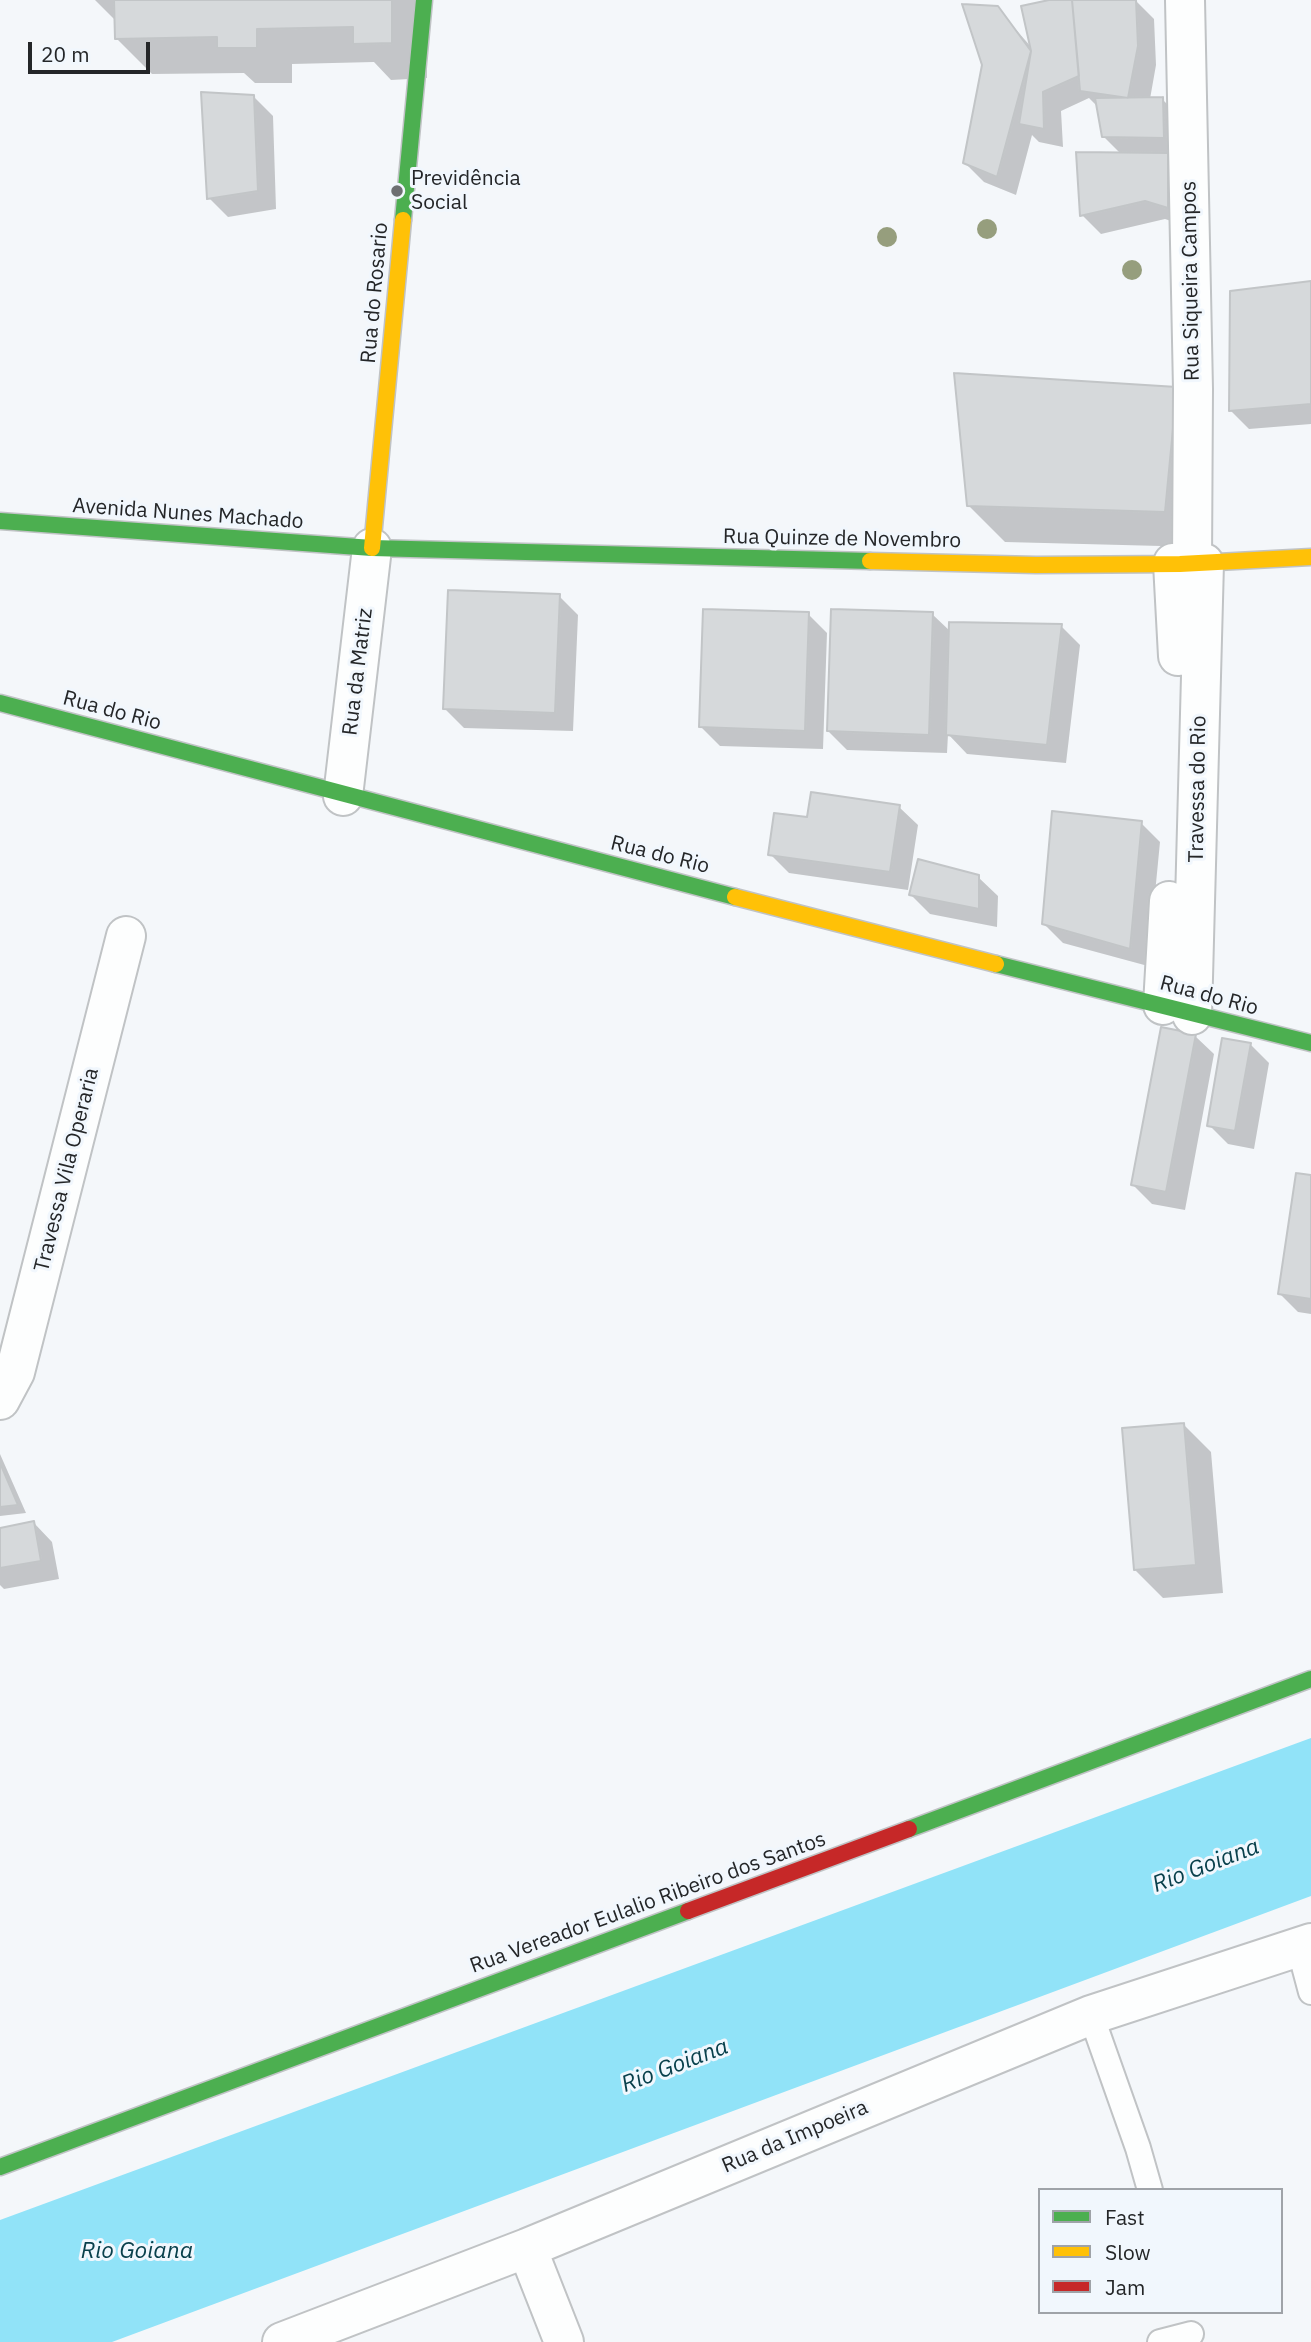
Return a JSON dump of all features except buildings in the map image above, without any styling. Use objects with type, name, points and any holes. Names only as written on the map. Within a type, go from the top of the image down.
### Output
[{"type":"street","name":"Rua do Rosario","points":[[372,548],[424,0]]},
{"type":"street","name":"Rua Siqueira Campos","points":[[1185,0],[1193,389],[1190,563]]},
{"type":"street","name":"Avenida Nunes Machado","points":[[0,521],[372,548]]},
{"type":"street","name":"Rua Quinze de Novembro","points":[[372,548],[1036,565],[1190,563],[1311,557]]},
{"type":"street","name":"Rua da Matriz","points":[[343,796],[372,548]]},
{"type":"street","name":"Travessa do Rio","points":[[1178,1010],[1190,563]]},
{"type":"street","name":"Rua do Rio","points":[[0,703],[343,796],[1311,1042]]},
{"type":"street","name":"Travessa Vila Operaria","points":[[0,1400],[15,1372],[126,936]]},
{"type":"street","name":"Rua Vereador Eulalio Ribeiro dos Santos","points":[[0,2167],[1311,1679]]},
{"type":"street","name":"Rua da Impoeira","points":[[282,2342],[527,2248],[1091,2015],[1305,1945]]},
{"type":"street","points":[[527,2248],[564,2342]]},
{"type":"lane","points":[[1305,1945],[1311,1992]]},
{"type":"lane","points":[[1091,2015],[1149,2188]]},
{"type":"lane","points":[[1160,2342],[1189,2330]]},
{"type":"water","name":"Rio Goiana","points":[[1311,1738],[1311,1896],[112,2342],[0,2342],[0,2220]]},
{"type":"traffic: fast","points":[[403,220],[424,0]]},
{"type":"traffic: fast","points":[[0,521],[372,548],[870,561]]},
{"type":"traffic: fast","points":[[0,703],[735,897]]},
{"type":"traffic: fast","points":[[996,964],[1311,1043]]},
{"type":"traffic: fast","points":[[909,1829],[1311,1679]]},
{"type":"traffic: fast","points":[[0,2167],[688,1911]]},
{"type":"traffic: slow","points":[[372,548],[403,220]]},
{"type":"traffic: slow","points":[[870,561],[1036,565],[1180,564],[1311,557]]},
{"type":"traffic: slow","points":[[735,897],[996,964]]},
{"type":"traffic: jam","points":[[688,1911],[909,1829]]},
{"type":"place","name":"Previdência Social","points":[[397,191]]}]
